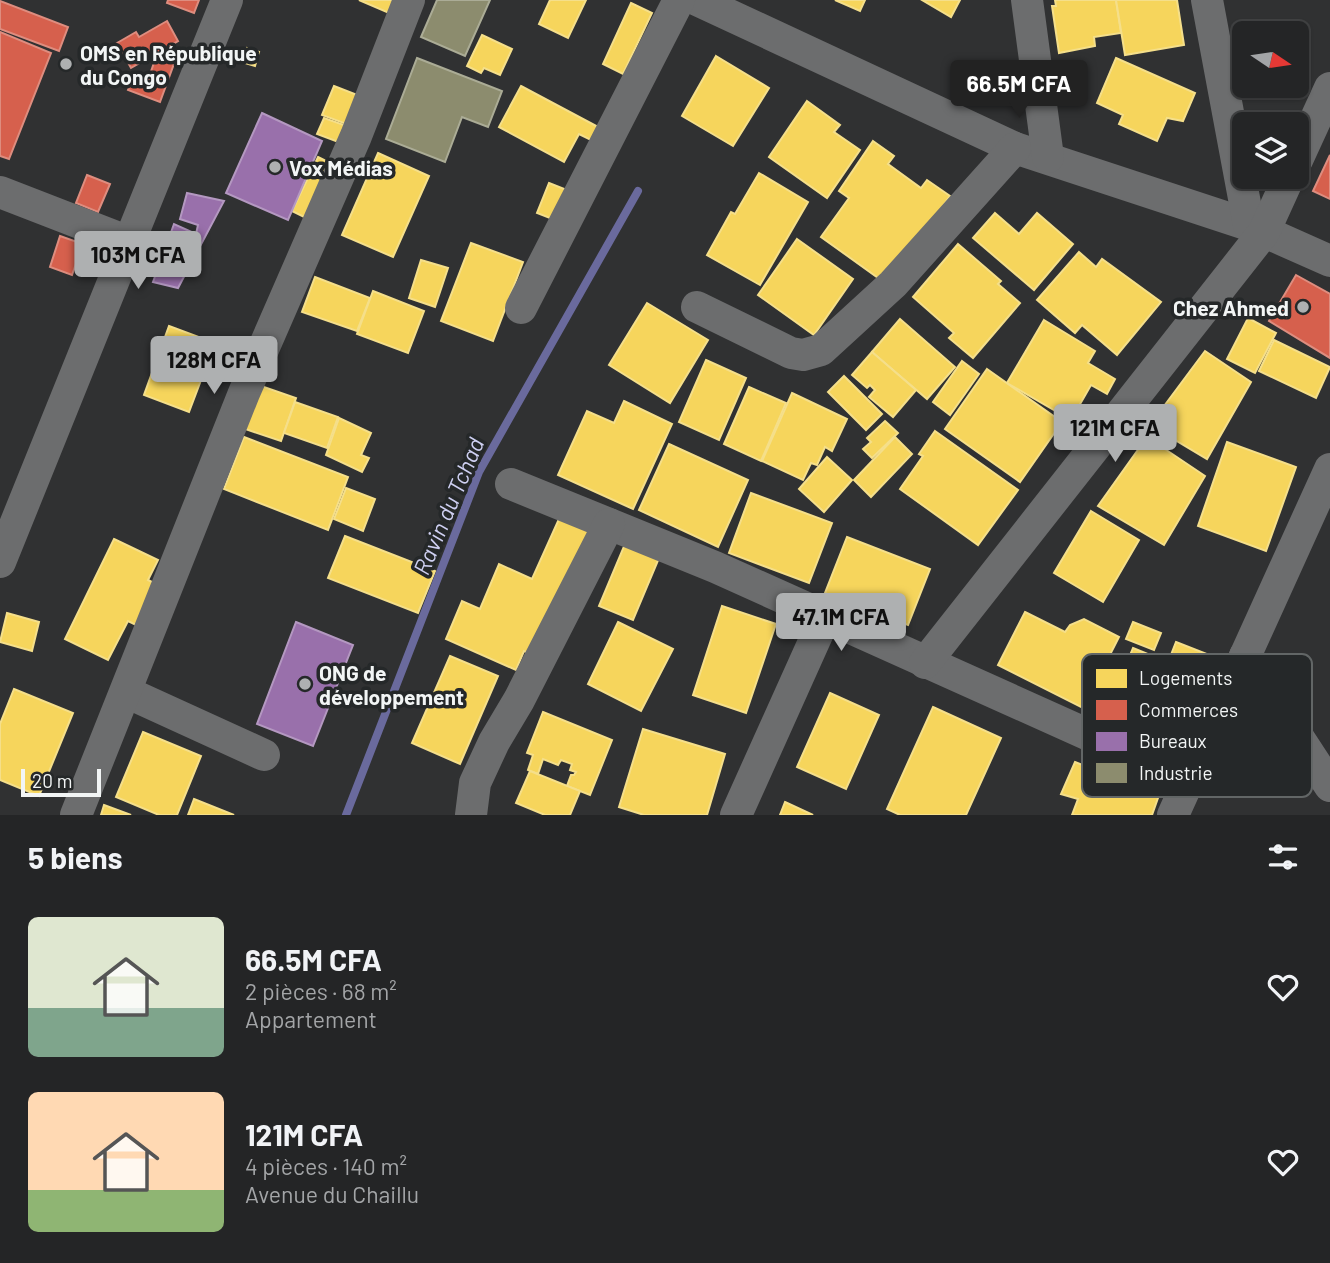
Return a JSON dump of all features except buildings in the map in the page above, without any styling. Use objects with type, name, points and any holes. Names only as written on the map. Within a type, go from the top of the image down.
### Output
[{"type":"street","points":[[0,562],[227,0]]},
{"type":"street","points":[[76,815],[244,393],[356,136],[409,0]]},
{"type":"street","points":[[521,308],[679,0]]},
{"type":"street","points":[[698,0],[1015,148],[1256,228],[1330,261]]},
{"type":"street","points":[[1027,0],[1048,157]]},
{"type":"street","points":[[1207,0],[1256,228]]},
{"type":"street","points":[[1309,134],[1330,88]]},
{"type":"street","points":[[697,307],[791,353],[803,355],[821,350],[893,284],[1015,148]]},
{"type":"street","points":[[925,663],[1256,228],[1281,189]]},
{"type":"street","points":[[0,192],[129,242]]},
{"type":"street","points":[[1246,654],[1330,469]]},
{"type":"street","points":[[511,484],[715,567],[1082,733]]},
{"type":"street","points":[[471,815],[475,783],[494,742],[519,700],[609,524]]},
{"type":"street","points":[[736,815],[825,617]]},
{"type":"street","points":[[126,692],[264,755]]},
{"type":"street","points":[[1312,758],[1330,786]]},
{"type":"street","points":[[1173,815],[1181,797]]},
{"type":"waterway","name":"Ravin du Tchad","points":[[346,815],[479,472],[638,191]]},
{"type":"place","name":"OMS en République du Congo","points":[[66,64]]},
{"type":"place","name":"Vox Médias","points":[[275,167]]},
{"type":"place","name":"Chez Ahmed","points":[[1303,307]]},
{"type":"place","name":"ONG de développement","points":[[305,684]]}]
